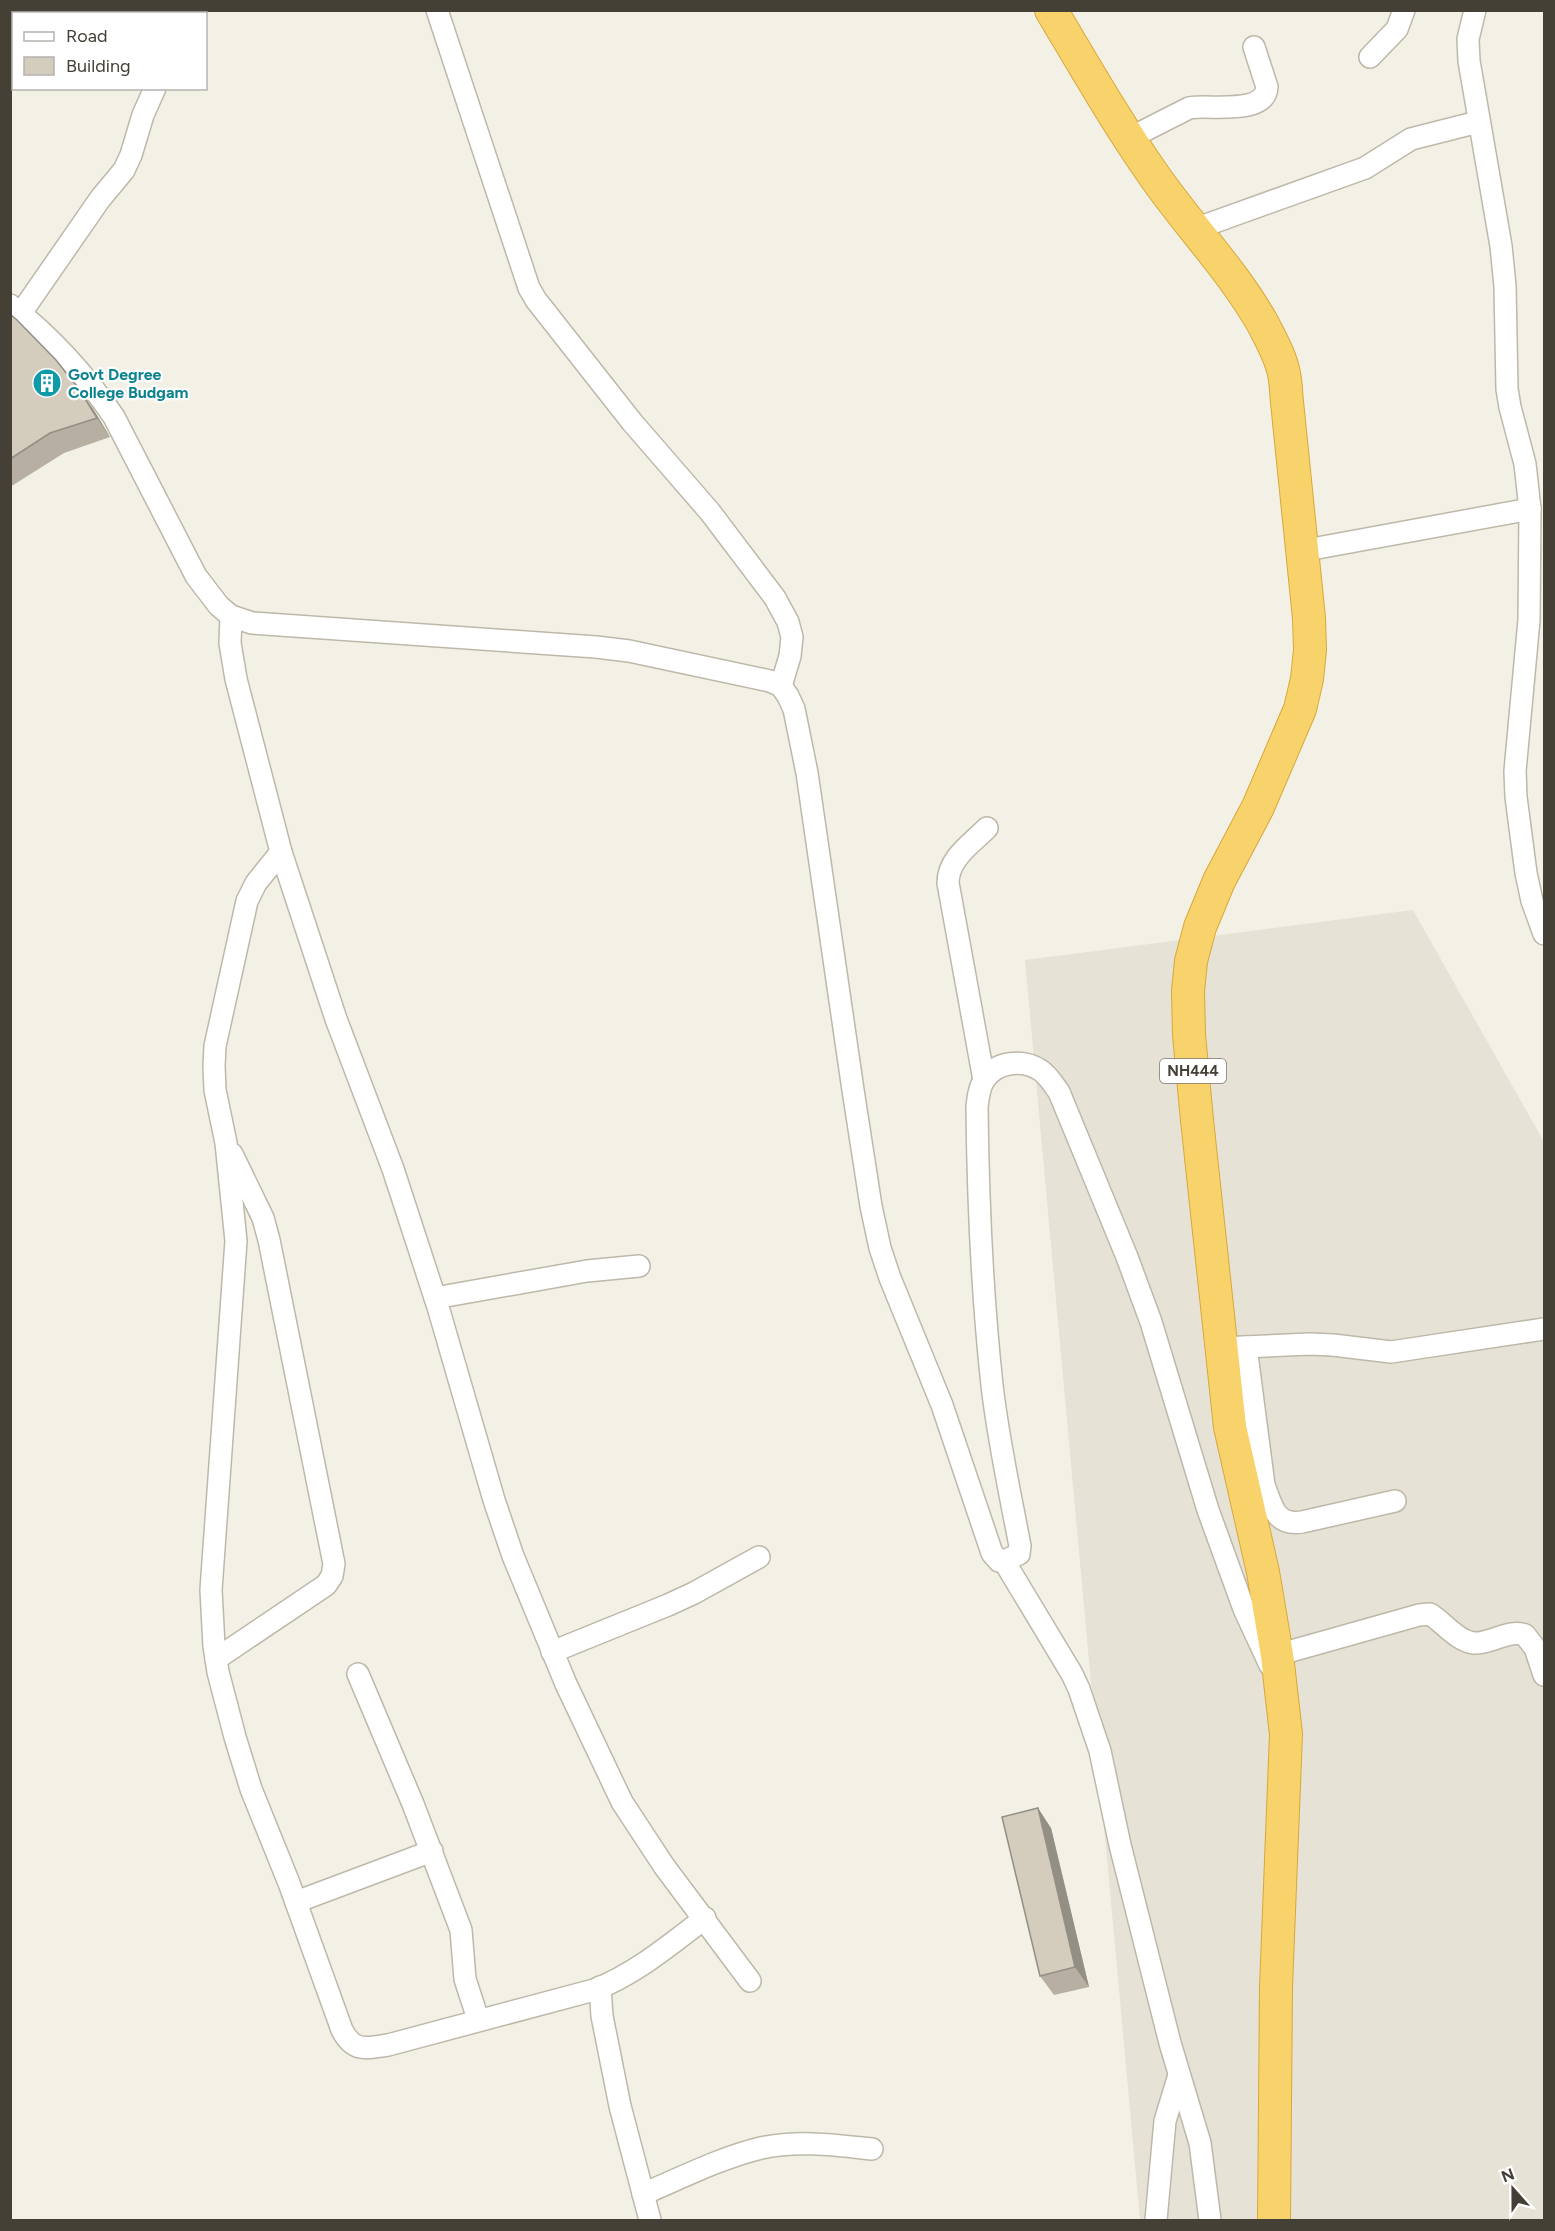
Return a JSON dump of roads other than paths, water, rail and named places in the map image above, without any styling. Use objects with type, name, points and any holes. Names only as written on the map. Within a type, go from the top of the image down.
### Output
[{"type":"highway","name":"NH444","points":[[1051,10],[1128,140],[1255,309],[1274,344],[1284,373],[1309,618],[1310,650],[1307,679],[1300,709],[1258,807],[1200,927],[1191,961],[1188,991],[1190,1035],[1233,1347],[1230,1427],[1263,1572],[1277,1655],[1286,1734],[1276,1987],[1274,2220]]},
{"type":"street","points":[[437,10],[529,288],[632,422],[710,512],[775,598],[788,622],[792,637],[790,656],[781,687]]},
{"type":"street","points":[[1370,57],[1397,29],[1404,10]]},
{"type":"street","points":[[1475,10],[1467,46],[1478,122],[1501,246],[1505,286],[1507,389],[1525,464],[1530,508],[1529,620],[1515,771],[1516,797],[1526,873],[1532,901],[1545,934]]},
{"type":"street","points":[[1128,140],[1189,108],[1243,106],[1262,99],[1267,87],[1254,47]]},
{"type":"street","points":[[154,90],[142,115],[131,155],[124,170],[16,309],[45,333],[100,396],[114,417],[196,576],[219,606],[231,616],[252,623],[596,647],[628,651],[770,681],[781,687],[794,709],[807,772],[853,1090],[880,1248],[942,1404],[992,1553],[999,1561],[1004,1561],[1019,1554],[1020,1546],[1000,1441],[992,1384],[978,1164],[977,1107],[984,1080],[994,1070],[1018,1062],[1029,1064],[1042,1071],[1059,1092],[1127,1257],[1151,1323],[1224,1556],[1244,1609],[1281,1690]]},
{"type":"street","points":[[1196,229],[1365,168],[1411,139],[1478,122]]},
{"type":"street","points":[[1301,551],[1530,508]]},
{"type":"street","points":[[231,616],[230,643],[236,679],[281,852],[336,1019],[393,1169],[435,1298],[494,1500],[513,1556],[592,1743],[622,1802],[664,1866],[750,1981]]},
{"type":"street","points":[[984,1080],[948,884],[948,873],[953,862],[987,828]]},
{"type":"street","points":[[281,852],[256,883],[246,901],[215,1046],[215,1090],[226,1143],[236,1241],[211,1590],[216,1659],[229,1715],[251,1789],[296,1902],[342,2030],[348,2041],[364,2049],[600,1987],[656,1956],[705,1918]]},
{"type":"street","points":[[216,1659],[326,1585],[332,1576],[334,1564],[269,1240],[263,1218],[226,1143]]},
{"type":"street","points":[[435,1298],[587,1271],[639,1266]]},
{"type":"street","points":[[1395,1501],[1302,1522],[1287,1523],[1281,1520],[1264,1485],[1233,1347],[1322,1344],[1391,1352],[1545,1329]]},
{"type":"street","points":[[552,1652],[685,1598],[759,1557]]},
{"type":"street","points":[[1004,1561],[1072,1674],[1100,1751],[1120,1845],[1179,2075],[1200,2143],[1210,2220]]},
{"type":"street","points":[[1277,1655],[1419,1615],[1430,1614],[1469,1641],[1480,1642],[1514,1633],[1525,1635],[1535,1648],[1545,1675]]},
{"type":"street","points":[[358,1674],[432,1851],[461,1930],[465,1979],[478,2019]]},
{"type":"street","points":[[296,1902],[432,1851]]},
{"type":"street","points":[[600,1987],[604,2032],[620,2106],[650,2220]]},
{"type":"street","points":[[1156,2220],[1165,2121],[1179,2075]]},
{"type":"street","points":[[643,2194],[725,2159],[761,2148],[821,2144],[872,2149]]},
{"type":"place","name":"Govt Degree College Budgam","points":[[47,383]]}]
